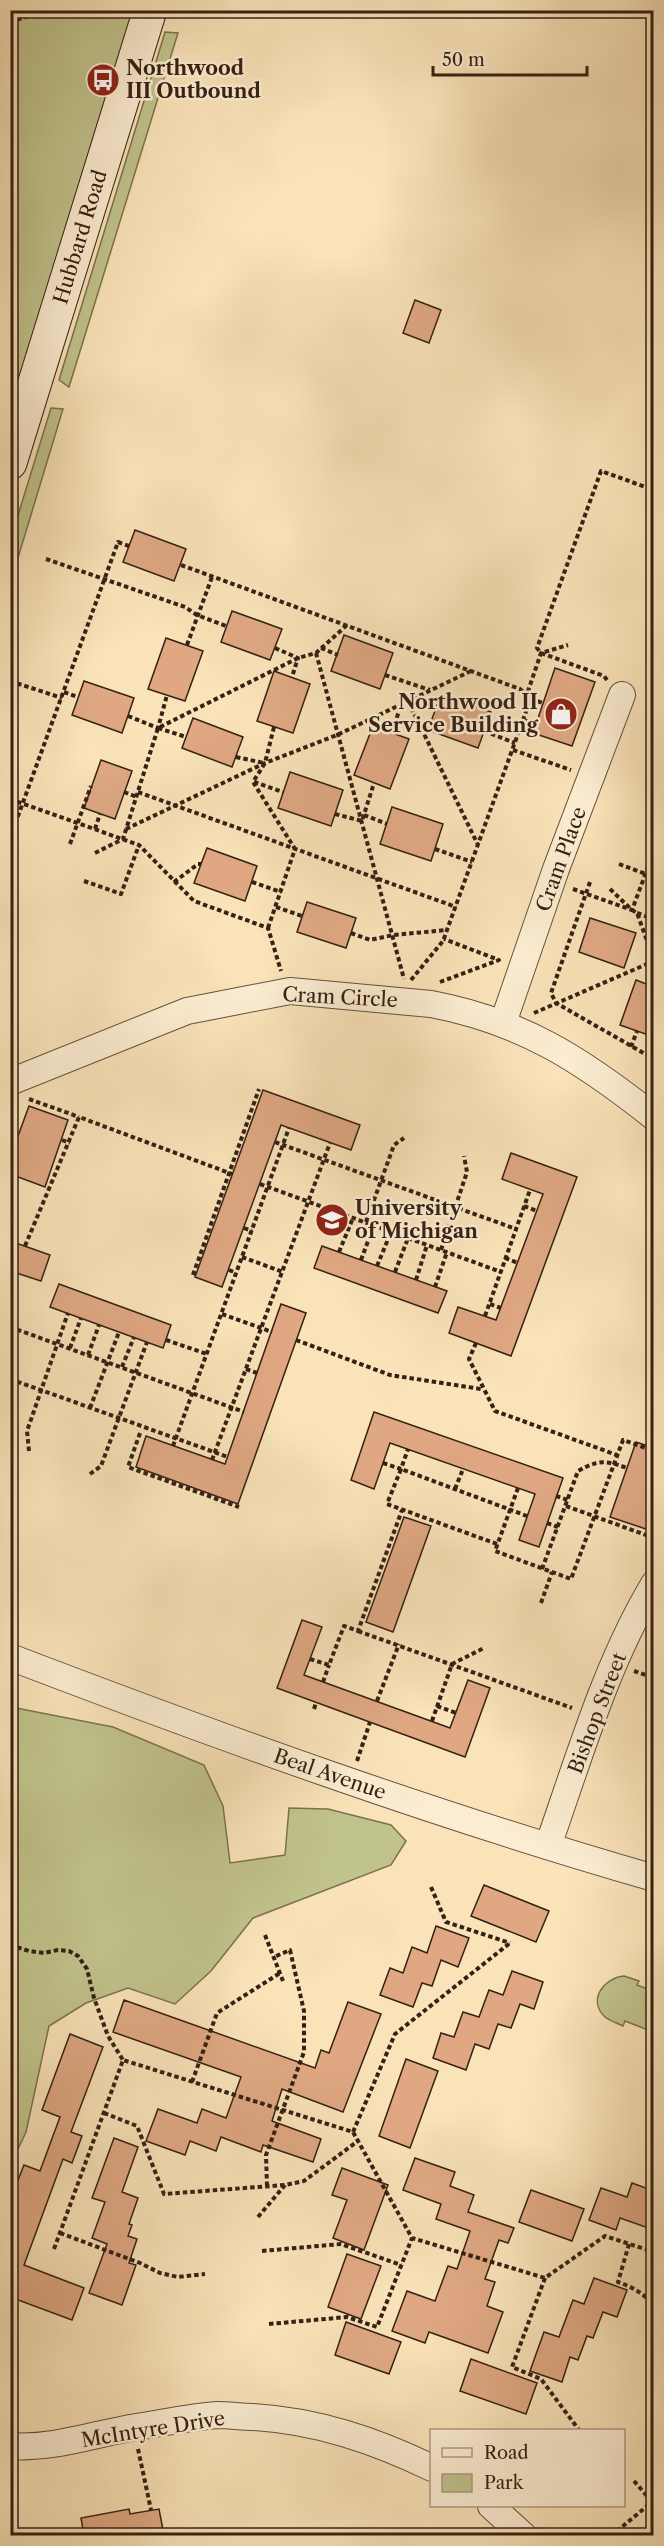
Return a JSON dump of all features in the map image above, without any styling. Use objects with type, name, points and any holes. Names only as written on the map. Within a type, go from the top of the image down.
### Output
[{"type":"street","name":"Hubbard Road","points":[[10,463],[150,10]]},
{"type":"street","name":"Cram Place","points":[[508,1025],[556,869],[616,690]]},
{"type":"street","name":"Cram Circle","points":[[17,1090],[187,1011],[290,991],[431,1004],[508,1025],[541,1039],[583,1064],[654,1118]]},
{"type":"street","name":"Bishop Street","points":[[548,1846],[604,1689],[648,1578]]},
{"type":"street","name":"Beal Avenue","points":[[10,1657],[172,1719],[474,1824],[654,1878]]},
{"type":"street","name":"McIntyre Drive","points":[[10,2446],[74,2441],[134,2428],[218,2415],[279,2419],[319,2425],[355,2435],[430,2467]]},
{"type":"street","points":[[493,2507],[524,2535]]},
{"type":"path","points":[[10,22],[48,10]]},
{"type":"path","points":[[616,690],[604,676],[541,653],[537,648],[601,471],[654,490]]},
{"type":"path","points":[[10,838],[118,543],[129,546]]},
{"type":"path","points":[[46,559],[185,607],[197,615],[226,626]]},
{"type":"path","points":[[181,565],[520,689],[531,701]]},
{"type":"path","points":[[186,645],[213,577]]},
{"type":"path","points":[[158,728],[298,657],[316,653],[347,625]]},
{"type":"path","points":[[541,653],[568,645]]},
{"type":"path","points":[[275,648],[298,657]]},
{"type":"path","points":[[321,648],[338,654]]},
{"type":"path","points":[[316,653],[405,980]]},
{"type":"path","points":[[527,694],[541,653]]},
{"type":"path","points":[[292,677],[298,657]]},
{"type":"path","points":[[126,829],[265,764],[337,735],[471,671]]},
{"type":"path","points":[[386,675],[431,690]]},
{"type":"path","points":[[10,681],[62,698]]},
{"type":"path","points":[[520,689],[529,687]]},
{"type":"path","points":[[64,692],[78,698]]},
{"type":"path","points":[[95,853],[123,839],[167,695]]},
{"type":"path","points":[[408,701],[478,844]]},
{"type":"path","points":[[531,701],[543,703]]},
{"type":"path","points":[[411,980],[444,939],[531,701]]},
{"type":"path","points":[[392,732],[402,704]]},
{"type":"path","points":[[128,717],[186,738]]},
{"type":"path","points":[[523,720],[536,724]]},
{"type":"path","points":[[253,782],[265,764],[274,727]]},
{"type":"path","points":[[484,731],[515,742]]},
{"type":"path","points":[[513,750],[567,770],[579,769]]},
{"type":"path","points":[[236,757],[265,764]]},
{"type":"path","points":[[253,782],[283,792]]},
{"type":"path","points":[[253,782],[295,849]]},
{"type":"path","points":[[362,821],[374,783]]},
{"type":"path","points":[[70,844],[91,786]]},
{"type":"path","points":[[124,792],[176,805],[456,907]]},
{"type":"path","points":[[10,799],[139,845],[194,902],[268,928]]},
{"type":"path","points":[[95,829],[100,814]]},
{"type":"path","points":[[335,814],[362,821]]},
{"type":"path","points":[[364,815],[387,824]]},
{"type":"path","points":[[84,881],[121,894],[139,845]]},
{"type":"path","points":[[290,991],[268,928],[295,849]]},
{"type":"path","points":[[435,849],[472,862]]},
{"type":"path","points":[[632,910],[654,851]]},
{"type":"path","points":[[174,882],[201,864]]},
{"type":"path","points":[[619,864],[654,877]]},
{"type":"path","points":[[647,874],[654,872]]},
{"type":"path","points":[[252,882],[281,892]]},
{"type":"path","points":[[590,882],[551,993],[556,1003],[654,1059]]},
{"type":"path","points":[[570,888],[654,918]]},
{"type":"path","points":[[610,889],[632,910]]},
{"type":"path","points":[[276,907],[302,916]]},
{"type":"path","points":[[508,1025],[654,961],[638,913]]},
{"type":"path","points":[[351,933],[370,940],[393,935],[447,930]]},
{"type":"path","points":[[434,984],[499,960],[444,939]]},
{"type":"path","points":[[653,986],[654,970]]},
{"type":"path","points":[[631,1047],[637,1031]]},
{"type":"path","points":[[193,1275],[259,1089]]},
{"type":"path","points":[[17,1090],[79,1117],[231,1173]]},
{"type":"path","points":[[25,1246],[79,1117]]},
{"type":"path","points":[[173,1446],[289,1128]]},
{"type":"path","points":[[366,1222],[394,1145],[404,1138]]},
{"type":"path","points":[[62,1140],[70,1143]]},
{"type":"path","points":[[275,1142],[516,1229]]},
{"type":"path","points":[[212,1460],[330,1143]]},
{"type":"path","points":[[441,1250],[468,1172],[464,1156]]},
{"type":"path","points":[[260,1184],[501,1272]]},
{"type":"path","points":[[485,1316],[530,1190]]},
{"type":"path","points":[[524,1206],[537,1210]]},
{"type":"path","points":[[339,1252],[353,1218]]},
{"type":"path","points":[[361,1260],[374,1225]]},
{"type":"path","points":[[244,1228],[252,1231]]},
{"type":"path","points":[[378,1266],[391,1232]]},
{"type":"path","points":[[395,1272],[408,1238]]},
{"type":"path","points":[[416,1280],[427,1245]]},
{"type":"path","points":[[435,1287],[447,1252]]},
{"type":"path","points":[[242,1257],[283,1272]]},
{"type":"path","points":[[505,1258],[518,1263]]},
{"type":"path","points":[[229,1270],[236,1272]]},
{"type":"path","points":[[10,1286],[16,1272]]},
{"type":"path","points":[[490,1304],[501,1308]]},
{"type":"path","points":[[29,1451],[27,1431],[68,1313]]},
{"type":"path","points":[[222,1314],[272,1332]]},
{"type":"path","points":[[70,1348],[81,1318]]},
{"type":"path","points":[[88,1355],[99,1325]]},
{"type":"path","points":[[10,1327],[244,1412]]},
{"type":"path","points":[[90,1408],[119,1332]]},
{"type":"path","points":[[122,1367],[134,1337]]},
{"type":"path","points":[[166,1340],[207,1354]]},
{"type":"path","points":[[296,1340],[390,1375],[482,1389]]},
{"type":"path","points":[[90,1474],[100,1466],[147,1342]]},
{"type":"path","points":[[476,1343],[469,1359],[495,1411],[617,1455]]},
{"type":"path","points":[[246,1369],[257,1373]]},
{"type":"path","points":[[10,1379],[228,1457]]},
{"type":"path","points":[[140,1433],[128,1467],[239,1507]]},
{"type":"path","points":[[518,1488],[495,1551],[571,1579],[623,1440],[654,1451]]},
{"type":"path","points":[[408,1449],[387,1504],[497,1544]]},
{"type":"path","points":[[542,1569],[578,1471],[596,1461],[614,1463],[627,1468]]},
{"type":"path","points":[[383,1463],[527,1515]]},
{"type":"path","points":[[455,1489],[463,1468]]},
{"type":"path","points":[[556,1496],[568,1500]]},
{"type":"path","points":[[566,1506],[654,1538]]},
{"type":"path","points":[[358,1631],[402,1510]]},
{"type":"path","points":[[547,1523],[558,1527]]},
{"type":"path","points":[[648,1578],[654,1551]]},
{"type":"path","points":[[541,1603],[552,1572]]},
{"type":"path","points":[[323,1682],[344,1626],[581,1711]]},
{"type":"path","points":[[377,1701],[399,1644]]},
{"type":"path","points":[[432,1721],[452,1664],[484,1648]]},
{"type":"path","points":[[310,1659],[329,1665]]},
{"type":"path","points":[[629,1670],[654,1678]]},
{"type":"path","points":[[314,1709],[316,1703]]},
{"type":"path","points":[[437,1706],[456,1713]]},
{"type":"path","points":[[356,1764],[370,1722]]},
{"type":"path","points":[[353,2132],[395,2034],[510,1943],[446,1922],[431,1887]]},
{"type":"path","points":[[265,1935],[283,1981]]},
{"type":"path","points":[[10,1945],[29,1952],[44,1953],[58,1950],[69,1951],[78,1956],[87,1969],[94,1998],[108,2036],[123,2060],[353,2132],[412,2238],[545,2278]]},
{"type":"path","points":[[267,2186],[266,2155],[304,2052],[304,2011],[290,1950],[274,1957]]},
{"type":"path","points":[[192,2082],[217,2013],[280,1973]]},
{"type":"path","points":[[54,2249],[123,2060]]},
{"type":"path","points":[[104,2113],[137,2126],[164,2194],[285,2185],[303,2181],[358,2141]]},
{"type":"path","points":[[258,2217],[285,2185]]},
{"type":"path","points":[[60,2233],[140,2263],[160,2273],[178,2277],[206,2274]]},
{"type":"path","points":[[578,2429],[541,2379],[512,2367],[545,2278],[605,2236],[654,2252]]},
{"type":"path","points":[[269,2324],[347,2317],[377,2327],[412,2238]]},
{"type":"path","points":[[262,2251],[341,2244],[401,2265]]},
{"type":"path","points":[[629,2244],[618,2282],[650,2300],[654,2307]]},
{"type":"path","points":[[140,2456],[151,2510]]},
{"type":"path","points":[[611,2535],[653,2503],[634,2481]]},
{"type":"green space","points":[[11,11],[135,11],[11,420]]},
{"type":"green space","points":[[165,32],[178,33],[69,387],[59,380]]},
{"type":"green space","points":[[51,408],[63,409],[11,581],[11,538]]},
{"type":"green space","points":[[11,1707],[113,1727],[204,1765],[223,1806],[230,1863],[285,1855],[289,1808],[328,1809],[391,1825],[406,1841],[391,1865],[253,1918],[211,1971],[175,2004],[128,1988],[86,2003],[49,2026],[26,2132],[11,2164]]},
{"type":"green space","points":[[624,1976],[639,1981],[637,1985],[653,1991],[653,2032],[625,2021],[623,2026],[605,2017],[600,2010],[598,1997],[604,1985]]},
{"type":"building","points":[[415,300],[441,310],[429,343],[403,333]]},
{"type":"building","points":[[135,530],[186,549],[174,581],[123,562]]},
{"type":"building","points":[[232,611],[282,629],[270,660],[221,642]]},
{"type":"building","points":[[344,635],[393,653],[380,689],[331,671]]},
{"type":"building","points":[[166,638],[203,651],[185,701],[148,689]]},
{"type":"building","name":"Northwood II Service Building","points":[[555,668],[595,682],[572,746],[533,733]]},
{"type":"building","points":[[274,671],[310,684],[293,733],[257,721]]},
{"type":"building","points":[[84,681],[134,698],[122,733],[72,715]]},
{"type":"building","points":[[441,694],[491,712],[478,748],[428,730]]},
{"type":"building","points":[[193,718],[243,737],[232,767],[182,748]]},
{"type":"building","points":[[373,726],[409,739],[390,789],[354,775]]},
{"type":"building","points":[[101,760],[132,771],[115,819],[84,808]]},
{"type":"building","points":[[290,772],[343,790],[331,826],[278,808]]},
{"type":"building","points":[[392,807],[443,824],[431,861],[380,844]]},
{"type":"building","points":[[207,848],[257,866],[245,901],[194,883]]},
{"type":"building","points":[[307,902],[356,918],[346,948],[297,932]]},
{"type":"building","points":[[590,918],[636,933],[624,968],[579,952]]},
{"type":"building","points":[[636,980],[654,987],[654,1037],[620,1025]]},
{"type":"building","points":[[263,1090],[360,1125],[351,1150],[281,1125],[222,1287],[195,1277]]},
{"type":"building","points":[[29,1106],[68,1120],[45,1187],[10,1174],[10,1158]]},
{"type":"building","points":[[511,1153],[577,1177],[511,1356],[449,1333],[458,1307],[496,1320],[543,1194],[502,1179]]},
{"type":"building","points":[[10,1241],[50,1255],[41,1281],[10,1271]]},
{"type":"building","points":[[322,1246],[447,1291],[438,1313],[314,1268]]},
{"type":"building","points":[[59,1284],[171,1325],[163,1348],[50,1307]]},
{"type":"building","points":[[281,1304],[306,1313],[238,1504],[136,1467],[146,1436],[225,1464]]},
{"type":"building","points":[[374,1412],[563,1478],[539,1547],[519,1540],[535,1494],[390,1443],[374,1489],[351,1480]]},
{"type":"building","points":[[636,1442],[654,1448],[654,1518],[649,1530],[610,1517]]},
{"type":"building","points":[[404,1517],[431,1526],[393,1632],[366,1622]]},
{"type":"building","points":[[302,1620],[322,1627],[304,1675],[450,1728],[468,1680],[490,1688],[465,1757],[277,1688]]},
{"type":"building","points":[[484,1885],[549,1911],[536,1942],[471,1916]]},
{"type":"building","points":[[436,1926],[469,1938],[458,1967],[441,1960],[432,1986],[422,1983],[413,2007],[380,1995],[390,1968],[403,1973],[412,1947],[427,1953]]},
{"type":"building","points":[[512,1971],[543,1982],[534,2009],[520,2004],[511,2028],[498,2024],[489,2049],[475,2044],[466,2070],[433,2058],[441,2033],[454,2037],[463,2012],[479,2017],[489,1990],[503,1995]]},
{"type":"building","points":[[124,2000],[315,2068],[321,2050],[329,2053],[348,2002],[381,2014],[343,2112],[282,2089],[272,2121],[321,2139],[313,2162],[263,2145],[261,2152],[221,2137],[216,2151],[190,2141],[185,2155],[146,2141],[158,2109],[197,2123],[202,2109],[226,2118],[241,2077],[113,2032]]},
{"type":"building","points":[[70,2034],[103,2047],[71,2132],[82,2136],[72,2163],[63,2159],[24,2265],[84,2288],[72,2320],[10,2297],[10,2200],[24,2165],[40,2171],[60,2117],[42,2110]]},
{"type":"building","points":[[406,2059],[438,2071],[410,2148],[379,2136]]},
{"type":"building","points":[[114,2138],[138,2147],[122,2192],[138,2198],[129,2224],[132,2225],[128,2236],[137,2239],[129,2263],[136,2265],[122,2305],[89,2293],[107,2244],[92,2238],[105,2202],[92,2198]]},
{"type":"building","points":[[415,2158],[455,2172],[450,2186],[474,2195],[468,2212],[514,2228],[508,2243],[499,2240],[485,2279],[495,2282],[487,2306],[503,2312],[488,2353],[429,2332],[425,2343],[392,2331],[407,2291],[435,2301],[448,2266],[457,2269],[470,2231],[436,2219],[441,2204],[403,2190]]},
{"type":"building","points":[[342,2168],[388,2185],[364,2250],[333,2238],[347,2200],[332,2195]]},
{"type":"building","points":[[632,2183],[654,2191],[654,2230],[620,2218],[616,2230],[589,2220],[601,2188],[627,2197]]},
{"type":"building","points":[[531,2190],[584,2209],[572,2241],[519,2222]]},
{"type":"building","points":[[347,2254],[381,2266],[361,2319],[328,2307]]},
{"type":"building","points":[[594,2278],[627,2290],[617,2317],[603,2312],[593,2338],[587,2336],[578,2360],[570,2357],[562,2382],[530,2371],[544,2332],[559,2337],[573,2300],[584,2304]]},
{"type":"building","points":[[346,2322],[401,2342],[389,2374],[335,2355]]},
{"type":"building","points":[[471,2359],[537,2383],[526,2414],[460,2391]]},
{"type":"building","points":[[129,2509],[130,2514],[159,2509],[164,2535],[84,2535],[81,2518]]},
{"type":"place","name":"Northwood III Outbound","points":[[103,80]]},
{"type":"place","name":"Northwood II Service Building","points":[[561,714]]},
{"type":"place","name":"University of Michigan","points":[[332,1220]]}]
